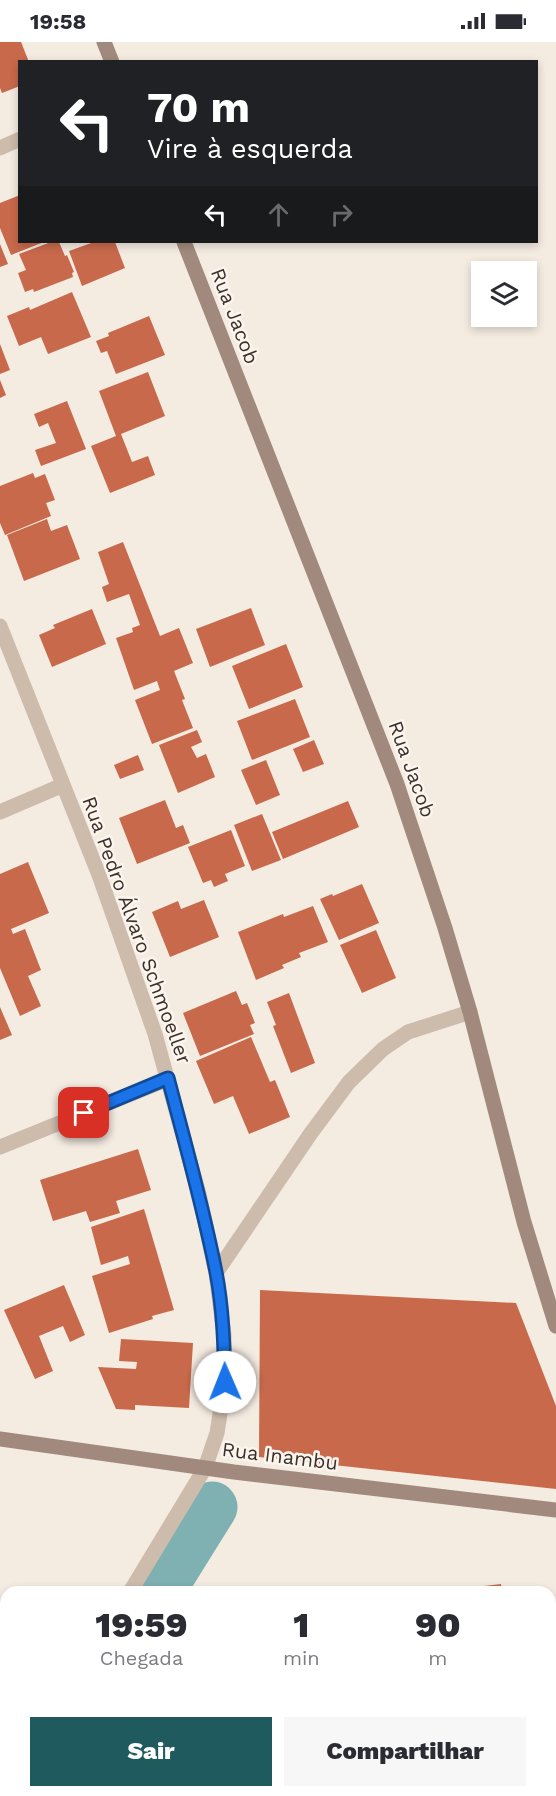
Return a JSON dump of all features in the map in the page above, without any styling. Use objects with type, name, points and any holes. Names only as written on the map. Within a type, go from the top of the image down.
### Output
[{"type":"street","points":[[104,42],[111,60]]},
{"type":"street","points":[[0,148],[18,140]]},
{"type":"street","name":"Rua Jacob","points":[[184,243],[397,784],[445,928],[470,1012],[524,1222],[556,1326]]},
{"type":"street","name":"Rua Pedro Álvaro Schmoeller","points":[[0,626],[123,942],[168,1078],[199,1194],[216,1273],[224,1335],[225,1382],[217,1433],[205,1468],[134,1586]]},
{"type":"street","points":[[0,812],[63,785]]},
{"type":"street","points":[[216,1273],[311,1133],[349,1082],[383,1049],[408,1032],[470,1012]]},
{"type":"street","points":[[0,1147],[168,1078]]},
{"type":"street","name":"Rua Inambu","points":[[0,1439],[205,1468],[556,1510]]},
{"type":"building","points":[[0,42],[21,42],[28,60],[18,60],[18,87],[2,93],[0,88]]},
{"type":"building","points":[[18,196],[18,243],[41,243],[11,255],[0,228],[0,203]]},
{"type":"building","points":[[48,243],[59,243],[74,272],[73,277],[34,292],[33,289],[25,292],[18,273],[26,270],[19,254]]},
{"type":"building","points":[[91,243],[115,243],[125,268],[82,286],[69,251]]},
{"type":"building","points":[[0,244],[8,264],[0,267]]},
{"type":"building","points":[[72,292],[91,337],[48,354],[41,337],[19,346],[7,316],[29,307],[30,310]]},
{"type":"building","points":[[149,316],[165,355],[116,374],[107,351],[101,353],[96,341],[109,336],[108,333]]},
{"type":"building","points":[[0,344],[10,370],[0,374]]},
{"type":"building","points":[[148,372],[165,416],[121,434],[132,462],[148,456],[155,475],[110,493],[91,446],[116,436],[99,391]]},
{"type":"building","points":[[0,380],[6,395],[0,398]]},
{"type":"building","points":[[67,401],[86,449],[41,466],[35,450],[56,443],[48,423],[39,427],[34,414]]},
{"type":"building","points":[[33,473],[35,478],[45,474],[55,500],[46,503],[51,516],[5,535],[0,523],[0,486]]},
{"type":"building","points":[[47,519],[51,531],[67,525],[80,559],[24,581],[7,535]]},
{"type":"building","points":[[123,542],[160,636],[179,628],[193,663],[174,671],[193,728],[152,744],[135,700],[160,690],[157,681],[134,690],[116,638],[133,632],[132,628],[140,625],[129,594],[107,602],[102,587],[109,584],[98,552]]},
{"type":"building","points":[[251,608],[265,645],[210,667],[196,629]]},
{"type":"building","points":[[92,609],[106,644],[52,667],[39,635],[55,628],[53,625]]},
{"type":"building","points":[[286,644],[303,687],[249,709],[232,666]]},
{"type":"building","points":[[295,699],[310,737],[252,760],[237,721]]},
{"type":"building","points":[[197,730],[202,742],[191,747],[197,758],[206,754],[215,777],[178,793],[159,745]]},
{"type":"building","points":[[314,740],[324,764],[303,772],[293,749]]},
{"type":"building","points":[[138,755],[144,770],[120,779],[114,765]]},
{"type":"building","points":[[266,760],[280,795],[256,805],[241,770]]},
{"type":"building","points":[[165,800],[176,828],[183,825],[190,843],[137,864],[119,818]]},
{"type":"building","points":[[348,801],[359,827],[283,859],[272,832]]},
{"type":"building","points":[[262,814],[281,860],[252,871],[234,825]]},
{"type":"building","points":[[231,830],[245,866],[225,874],[228,881],[214,887],[211,880],[203,883],[188,847]]},
{"type":"building","points":[[28,862],[49,913],[11,929],[13,934],[25,929],[41,970],[28,976],[41,1006],[20,1016],[0,968],[0,874]]},
{"type":"building","points":[[362,884],[379,923],[339,940],[320,899]]},
{"type":"building","points":[[204,900],[219,937],[170,957],[152,912],[178,901],[181,909]]},
{"type":"building","points":[[313,906],[328,942],[299,953],[301,957],[282,965],[284,968],[256,980],[238,932],[283,914],[284,917]]},
{"type":"building","points":[[376,930],[396,978],[362,993],[340,945]]},
{"type":"building","points":[[236,991],[242,1005],[247,1003],[255,1023],[250,1025],[254,1034],[200,1056],[183,1013]]},
{"type":"building","points":[[289,993],[315,1063],[291,1073],[273,1026],[276,1025],[267,1002]]},
{"type":"building","points":[[0,1007],[12,1035],[0,1040]]},
{"type":"building","points":[[251,1037],[270,1082],[275,1080],[290,1117],[249,1134],[233,1096],[214,1104],[196,1061]]},
{"type":"building","points":[[138,1149],[151,1190],[116,1201],[120,1213],[90,1222],[86,1211],[53,1221],[40,1180]]},
{"type":"building","points":[[144,1209],[174,1310],[109,1333],[92,1276],[130,1264],[128,1256],[101,1265],[91,1227]]},
{"type":"building","points":[[64,1285],[85,1335],[70,1342],[63,1326],[39,1336],[53,1371],[35,1379],[4,1310]]},
{"type":"building","points":[[260,1290],[516,1303],[556,1406],[556,1489],[259,1457]]},
{"type":"building","points":[[121,1339],[193,1343],[189,1408],[135,1405],[135,1410],[116,1409],[98,1367],[136,1369],[137,1362],[119,1361]]},
{"type":"waterway","points":[[163,1586],[212,1507]]},
{"type":"route","points":[[84,1113],[168,1078],[199,1194],[216,1273],[224,1335],[225,1382]]}]
